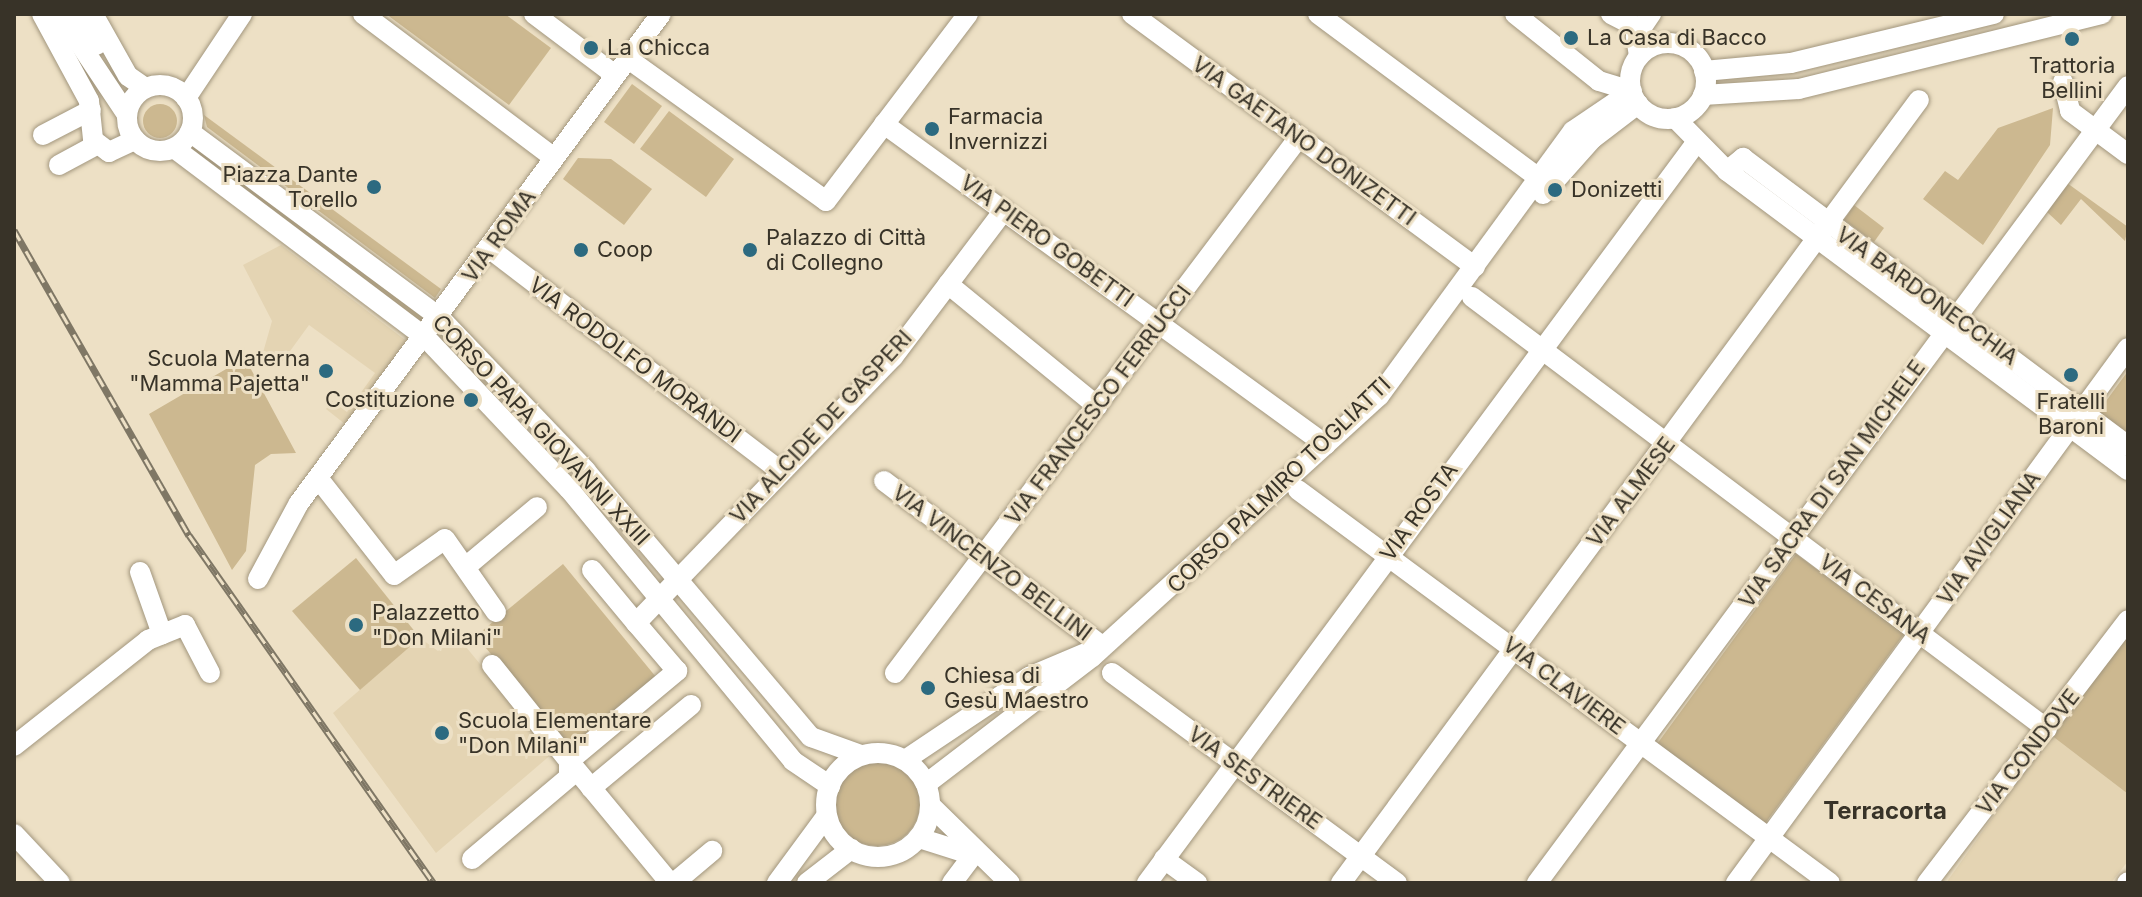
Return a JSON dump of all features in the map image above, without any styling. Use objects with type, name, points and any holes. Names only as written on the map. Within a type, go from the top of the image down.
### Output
[{"type":"street","points":[[42,14],[91,110],[89,133],[109,152],[135,140]]},
{"type":"street","points":[[60,14],[127,115],[135,140],[151,150],[174,148],[190,132],[186,98],[242,14]]},
{"type":"street","points":[[75,14],[111,92]]},
{"type":"street","points":[[75,14],[137,82],[163,85],[186,98]]},
{"type":"street","points":[[93,14],[137,82],[127,115]]},
{"type":"street","points":[[363,14],[554,158]]},
{"type":"street","points":[[534,14],[826,201],[968,14]]},
{"type":"street","name":"VIA ROMA","points":[[258,579],[318,478],[426,338],[661,14]]},
{"type":"street","name":"VIA GAETANO DONIZETTI","points":[[1132,14],[1475,267]]},
{"type":"street","points":[[1318,14],[1544,182]]},
{"type":"street","points":[[1515,14],[1592,74],[1635,97],[1653,116],[1799,89],[2102,14]]},
{"type":"street","points":[[1611,14],[1645,21],[1636,61],[1635,97]]},
{"type":"street","points":[[1658,44],[1662,14]]},
{"type":"street","points":[[1704,71],[1791,63],[1994,14]]},
{"type":"street","points":[[1592,74],[1618,74],[1658,44],[1685,47],[1704,71]]},
{"type":"street","points":[[1691,107],[1704,71]]},
{"type":"street","name":"CORSO PALMIRO TOGLIATTI","points":[[926,784],[1098,647],[1379,396],[1475,267],[1544,182],[1574,131],[1592,74]]},
{"type":"street","points":[[2063,82],[2070,111],[2128,154]]},
{"type":"street","name":"VIA SACRA DI SAN MICHELE","points":[[1537,883],[2128,86]]},
{"type":"street","name":"CORSO PALMIRO TOGLIATTI","points":[[1544,182],[1635,97]]},
{"type":"street","name":"CORSO PALMIRO TOGLIATTI","points":[[1574,131],[1635,97]]},
{"type":"street","name":"VIA ALMESE","points":[[1341,883],[1824,233],[1919,100]]},
{"type":"street","name":"VIA BARDONECCHIA","points":[[1691,107],[1696,143],[1727,171],[1824,233],[1950,324],[2075,419],[2128,470]]},
{"type":"street","name":"VIA BARDONECCHIA","points":[[1691,107],[1727,171]]},
{"type":"street","points":[[43,135],[91,110]]},
{"type":"street","name":"VIA PIERO GOBETTI","points":[[884,124],[1326,445]]},
{"type":"street","name":"CORSO PAPA GIOVANNI XXIII","points":[[190,132],[440,318],[677,578],[811,737],[861,755]]},
{"type":"street","name":"VIA FRANCESCO FERRUCCI","points":[[895,673],[1299,137]]},
{"type":"street","name":"VIA ROSTA","points":[[1147,883],[1540,346],[1696,143]]},
{"type":"street","points":[[59,165],[98,144]]},
{"type":"street","name":"CORSO PAPA GIOVANNI XXIII","points":[[174,148],[426,338],[663,601],[793,761],[830,786]]},
{"type":"street","name":"VIA ALCIDE DE GASPERI","points":[[636,623],[663,601],[677,578],[893,357],[1004,210]]},
{"type":"street","name":"VIA RODOLFO MORANDI","points":[[490,249],[780,471]]},
{"type":"street","points":[[948,284],[1097,406]]},
{"type":"street","name":"VIA CESANA","points":[[1472,297],[2047,729]]},
{"type":"street","name":"VIA AVIGLIANA","points":[[1736,883],[2128,348]]},
{"type":"street","name":"VIA BARDONECCHIA","points":[[2075,419],[2128,446]]},
{"type":"street","points":[[318,478],[394,575],[445,539],[468,565],[496,612]]},
{"type":"street","name":"VIA VINCENZO BELLINI","points":[[884,481],[985,556],[1098,647]]},
{"type":"street","name":"VIA CLAVIERE","points":[[1298,490],[1830,883]]},
{"type":"street","points":[[468,565],[537,507]]},
{"type":"street","points":[[569,761],[677,671],[592,570]]},
{"type":"street","points":[[140,572],[162,634]]},
{"type":"street","name":"VIA CONDOVE","points":[[1927,883],[2128,620]]},
{"type":"street","points":[[14,746],[162,634],[185,625],[210,673]]},
{"type":"street","name":"CORSO PALMIRO TOGLIATTI","points":[[905,760],[1029,677],[1098,647]]},
{"type":"street","points":[[492,665],[672,883],[712,851]]},
{"type":"street","name":"VIA SESTRIERE","points":[[1112,673],[1397,883]]},
{"type":"street","points":[[591,788],[691,705]]},
{"type":"street","points":[[777,883],[827,815],[830,786],[861,755],[905,760],[926,784],[931,806],[973,855],[1010,883]]},
{"type":"street","points":[[472,859],[569,777],[569,761]]},
{"type":"street","points":[[827,815],[851,849],[885,856],[919,838],[931,806]]},
{"type":"street","points":[[14,834],[60,883]]},
{"type":"street","points":[[919,838],[973,855]]},
{"type":"street","points":[[807,883],[851,849]]},
{"type":"street","points":[[952,883],[973,855]]},
{"type":"street","points":[[1164,859],[1197,883]]},
{"type":"shaded area","points":[[386,14],[505,14],[551,48],[509,105]]},
{"type":"shaded area","points":[[632,84],[662,106],[634,144],[604,122]]},
{"type":"shaded area","points":[[160,104],[172,109],[177,121],[172,133],[160,138],[148,133],[143,121],[148,109]]},
{"type":"shaded area","points":[[2053,108],[2050,145],[1983,245],[1923,199],[1945,171],[1958,180],[1998,128]]},
{"type":"shaded area","points":[[669,111],[734,159],[706,197],[640,149]]},
{"type":"shaded area","points":[[204,115],[441,289],[435,298],[207,127]]},
{"type":"shaded area","points":[[194,143],[416,308],[424,319],[419,323],[188,152]]},
{"type":"shaded area","points":[[578,158],[611,159],[652,189],[624,225],[563,179]]},
{"type":"shaded area","points":[[2067,183],[2128,227],[2125,241],[2081,199],[2061,225],[2047,212]]},
{"type":"shaded area","points":[[1854,205],[1884,228],[1874,242],[1844,220]]},
{"type":"shaded area","points":[[281,245],[409,343],[345,424],[326,409],[332,401],[347,412],[375,373],[309,325],[277,369],[262,356],[272,321],[243,265]]},
{"type":"shaded area","points":[[245,358],[296,453],[271,454],[255,465],[246,551],[232,570],[149,414]]},
{"type":"shaded area","points":[[2128,371],[2128,434],[2098,412]]},
{"type":"shaded area","points":[[1796,554],[1904,634],[1764,825],[1657,744]]},
{"type":"shaded area","name":"Palazzetto \"Don Milani\"","points":[[356,558],[420,638],[360,690],[292,611]]},
{"type":"shaded area","points":[[563,564],[656,677],[569,748],[476,636]]},
{"type":"shaded area","name":"Scuola Elementare \"Don Milani\"","points":[[457,636],[553,753],[436,853],[333,713],[420,638],[438,651]]},
{"type":"shaded area","points":[[2125,637],[2128,639],[2128,794],[2051,735]]},
{"type":"shaded area","points":[[2051,735],[2128,794],[2128,861],[2111,883],[1946,883]]},
{"type":"shaded area","points":[[877,760],[901,767],[913,779],[920,803],[913,827],[901,839],[877,846],[853,839],[841,827],[834,803],[841,779],[853,767]]},
{"type":"railway","points":[[14,230],[189,535],[434,883]]},
{"type":"place","name":"La Casa di Bacco","points":[[1571,38]]},
{"type":"place","name":"Trattoria Bellini","points":[[2072,39]]},
{"type":"place","name":"La Chicca","points":[[591,48]]},
{"type":"place","name":"Farmacia Invernizzi","points":[[932,129]]},
{"type":"place","name":"Piazza Dante Torello","points":[[374,187]]},
{"type":"place","name":"Donizetti","points":[[1555,190]]},
{"type":"place","name":"Coop","points":[[581,250]]},
{"type":"place","name":"Palazzo di Città di Collegno","points":[[750,250]]},
{"type":"place","name":"Scuola Materna \"Mamma Pajetta\"","points":[[326,371]]},
{"type":"place","name":"Fratelli Baroni","points":[[2071,375]]},
{"type":"place","name":"Costituzione","points":[[471,400]]},
{"type":"place","name":"Palazzetto \"Don Milani\"","points":[[356,625]]},
{"type":"place","name":"Chiesa di Gesù Maestro","points":[[928,688]]},
{"type":"place","name":"Scuola Elementare \"Don Milani\"","points":[[442,733]]},
{"type":"district","name":"Terracorta","points":[[1885,811]]}]
